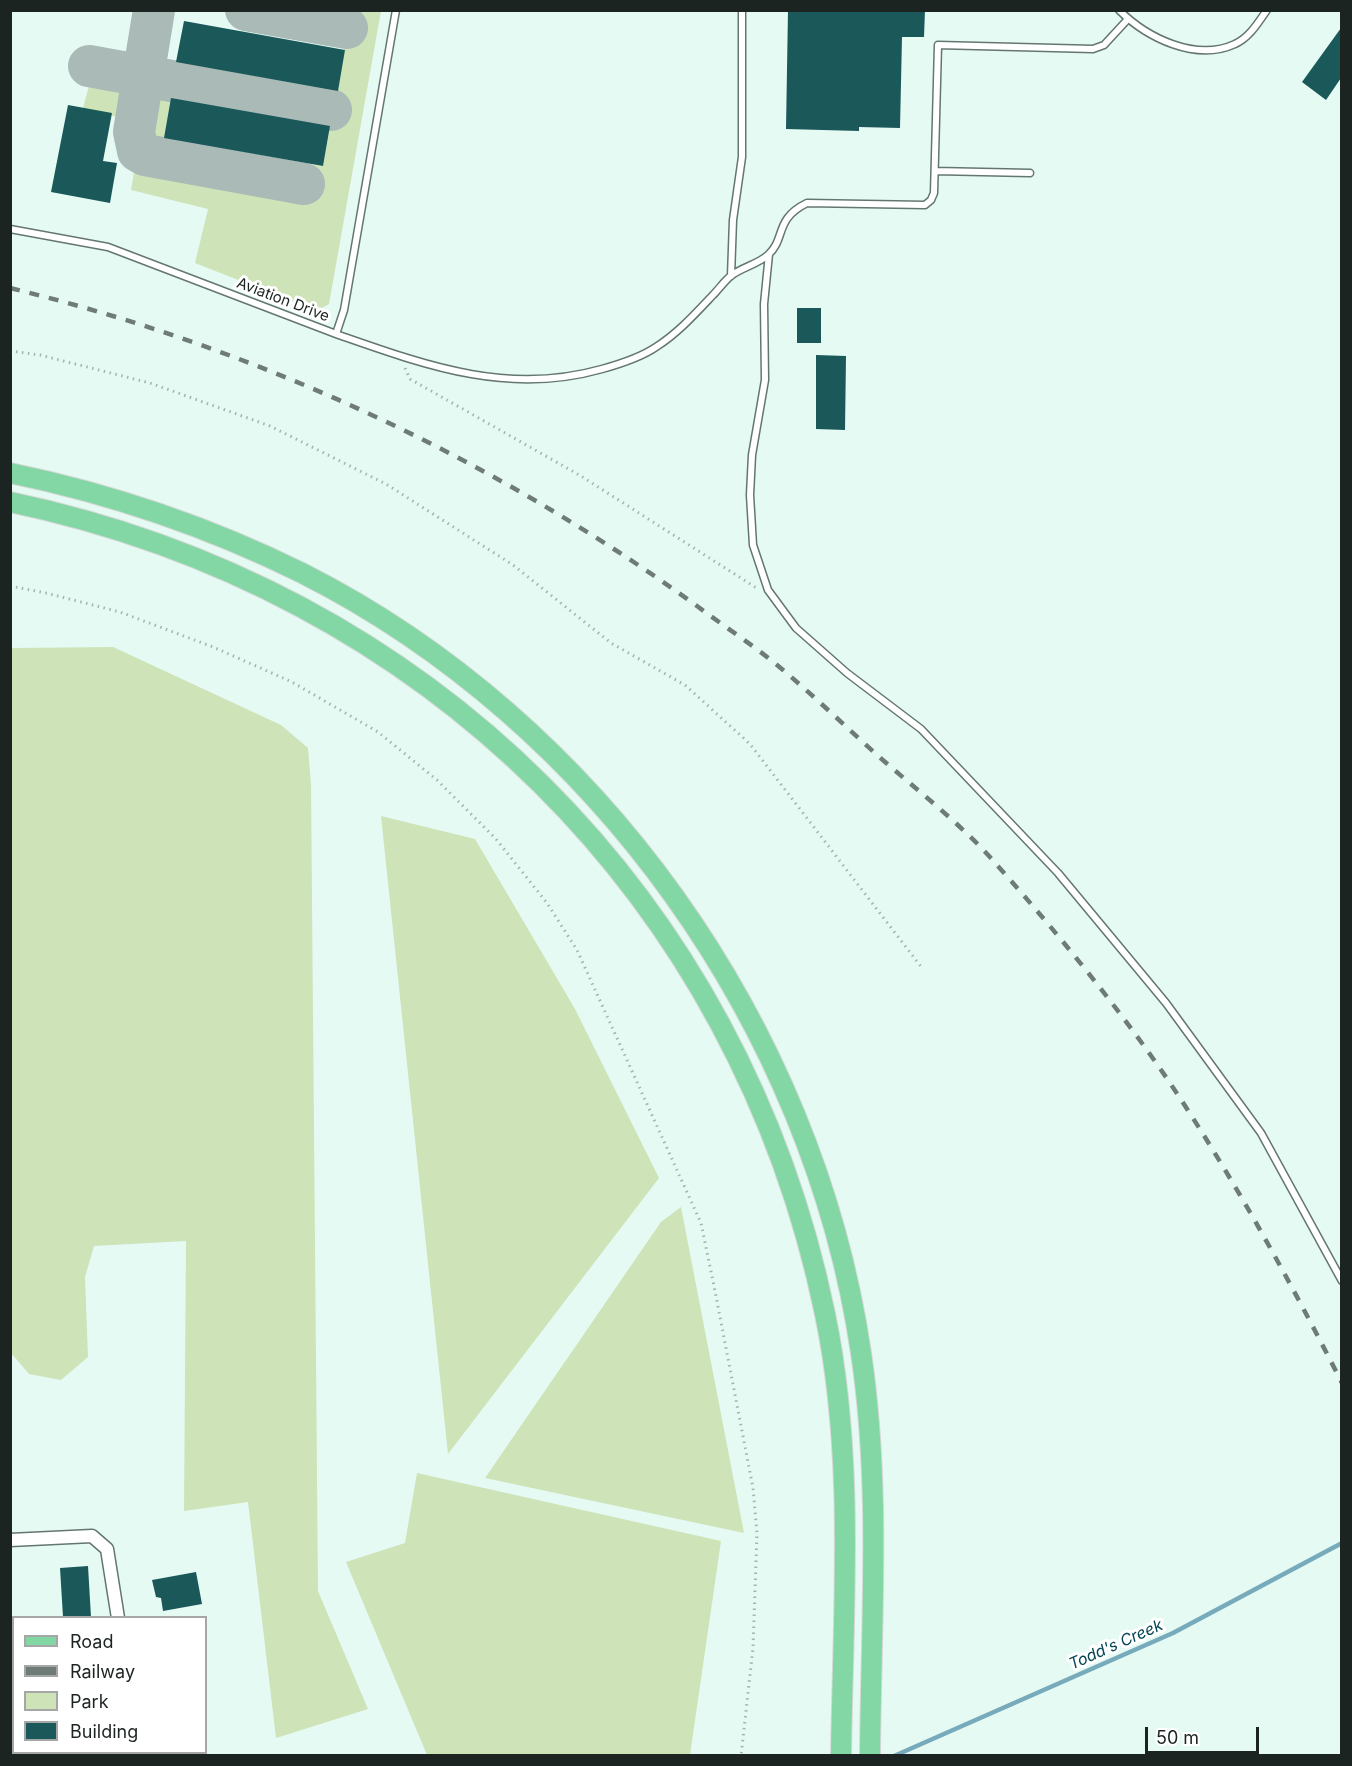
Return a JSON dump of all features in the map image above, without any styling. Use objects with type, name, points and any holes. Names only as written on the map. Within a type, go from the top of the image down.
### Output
[{"type":"main road","points":[[10,473],[62,484],[140,506],[226,538],[305,575],[379,618],[446,664],[516,720],[574,776],[631,840],[683,909],[724,973],[790,1102],[830,1212],[854,1311],[867,1404],[872,1479],[870,1755]]},
{"type":"main road","points":[[10,502],[133,533],[216,565],[293,601],[363,641],[435,691],[491,736],[548,790],[603,851],[655,917],[699,984],[735,1048],[763,1112],[801,1216],[825,1314],[838,1396],[844,1490],[841,1755]]},
{"type":"street","points":[[10,1540],[92,1536],[100,1540],[107,1550],[117,1616]]},
{"type":"lane","name":"Aviation Drive","points":[[10,229],[108,247],[336,334],[344,310],[396,10]]},
{"type":"lane","points":[[732,276],[733,220],[742,157],[742,10]]},
{"type":"lane","points":[[1119,10],[1128,19],[1173,45],[1210,51],[1236,44],[1252,31],[1267,10]]},
{"type":"lane","points":[[1128,19],[1104,45],[1093,49],[938,45],[935,171],[934,193],[931,200],[925,205],[807,203],[793,210],[785,220],[769,254],[764,304],[765,380],[752,455],[750,495],[753,545],[768,590],[796,628],[847,673],[921,729],[1058,873],[1152,986],[1261,1133],[1341,1281]]},
{"type":"lane","points":[[935,171],[1030,173]]},
{"type":"lane","points":[[336,334],[404,357],[482,377],[520,381],[584,374],[623,363],[655,348],[682,327],[732,276],[769,254]]},
{"type":"path","points":[[10,351],[40,355],[150,383],[270,426],[386,484],[513,565],[611,643],[685,685],[750,744],[922,968]]},
{"type":"path","points":[[404,357],[405,373],[410,379],[581,476],[756,589],[768,590]]},
{"type":"path","points":[[10,586],[46,592],[120,612],[213,647],[292,682],[378,732],[437,780],[496,839],[547,903],[577,950],[700,1224],[715,1292],[753,1488],[757,1533],[753,1648],[741,1755]]},
{"type":"green space","points":[[351,11],[381,11],[329,304],[317,311],[195,263],[208,209],[131,190],[135,167],[143,164],[303,191],[308,164],[323,166]]},
{"type":"green space","points":[[115,77],[129,91],[128,120],[83,108],[90,82],[99,78]]},
{"type":"green space","points":[[171,90],[189,93],[188,101],[164,138],[167,139],[165,148],[161,150],[151,141],[150,119],[155,97]]},
{"type":"green space","points":[[113,647],[281,725],[308,748],[311,784],[318,1591],[368,1709],[276,1738],[248,1502],[184,1511],[186,1241],[94,1246],[85,1277],[88,1357],[61,1380],[29,1374],[11,1353],[11,648]]},
{"type":"green space","points":[[381,816],[475,839],[575,1009],[659,1178],[448,1454]]},
{"type":"green space","points":[[681,1207],[744,1533],[485,1478],[661,1222]]},
{"type":"green space","points":[[417,1473],[721,1541],[690,1755],[427,1755],[346,1562],[405,1543]]},
{"type":"building","points":[[788,10],[925,10],[924,37],[902,37],[900,128],[859,127],[859,131],[786,129]]},
{"type":"building","points":[[184,21],[345,50],[338,91],[176,62]]},
{"type":"building","points":[[1341,28],[1341,78],[1326,100],[1302,82]]},
{"type":"building","points":[[171,98],[330,126],[323,166],[164,138]]},
{"type":"building","points":[[68,105],[112,113],[103,161],[117,163],[110,203],[51,192]]},
{"type":"building","points":[[797,308],[821,308],[821,343],[797,343]]},
{"type":"building","points":[[816,355],[846,356],[845,430],[816,429]]},
{"type":"building","points":[[88,1566],[91,1616],[63,1616],[60,1568]]},
{"type":"building","points":[[196,1572],[202,1604],[163,1611],[161,1598],[156,1597],[152,1580]]},
{"type":"waterway","name":"Todd's Creek","points":[[894,1756],[1173,1633],[1342,1543]]},
{"type":"taxiway","points":[[154,10],[134,132],[138,151],[145,155],[304,184]]},
{"type":"taxiway","points":[[246,10],[347,28]]},
{"type":"taxiway","points":[[89,66],[331,110]]},
{"type":"railway","points":[[10,288],[102,313],[193,342],[282,376],[369,414],[454,456],[537,502],[618,552],[773,662],[976,842],[1105,994],[1168,1080],[1238,1191],[1302,1305],[1342,1383]]}]
